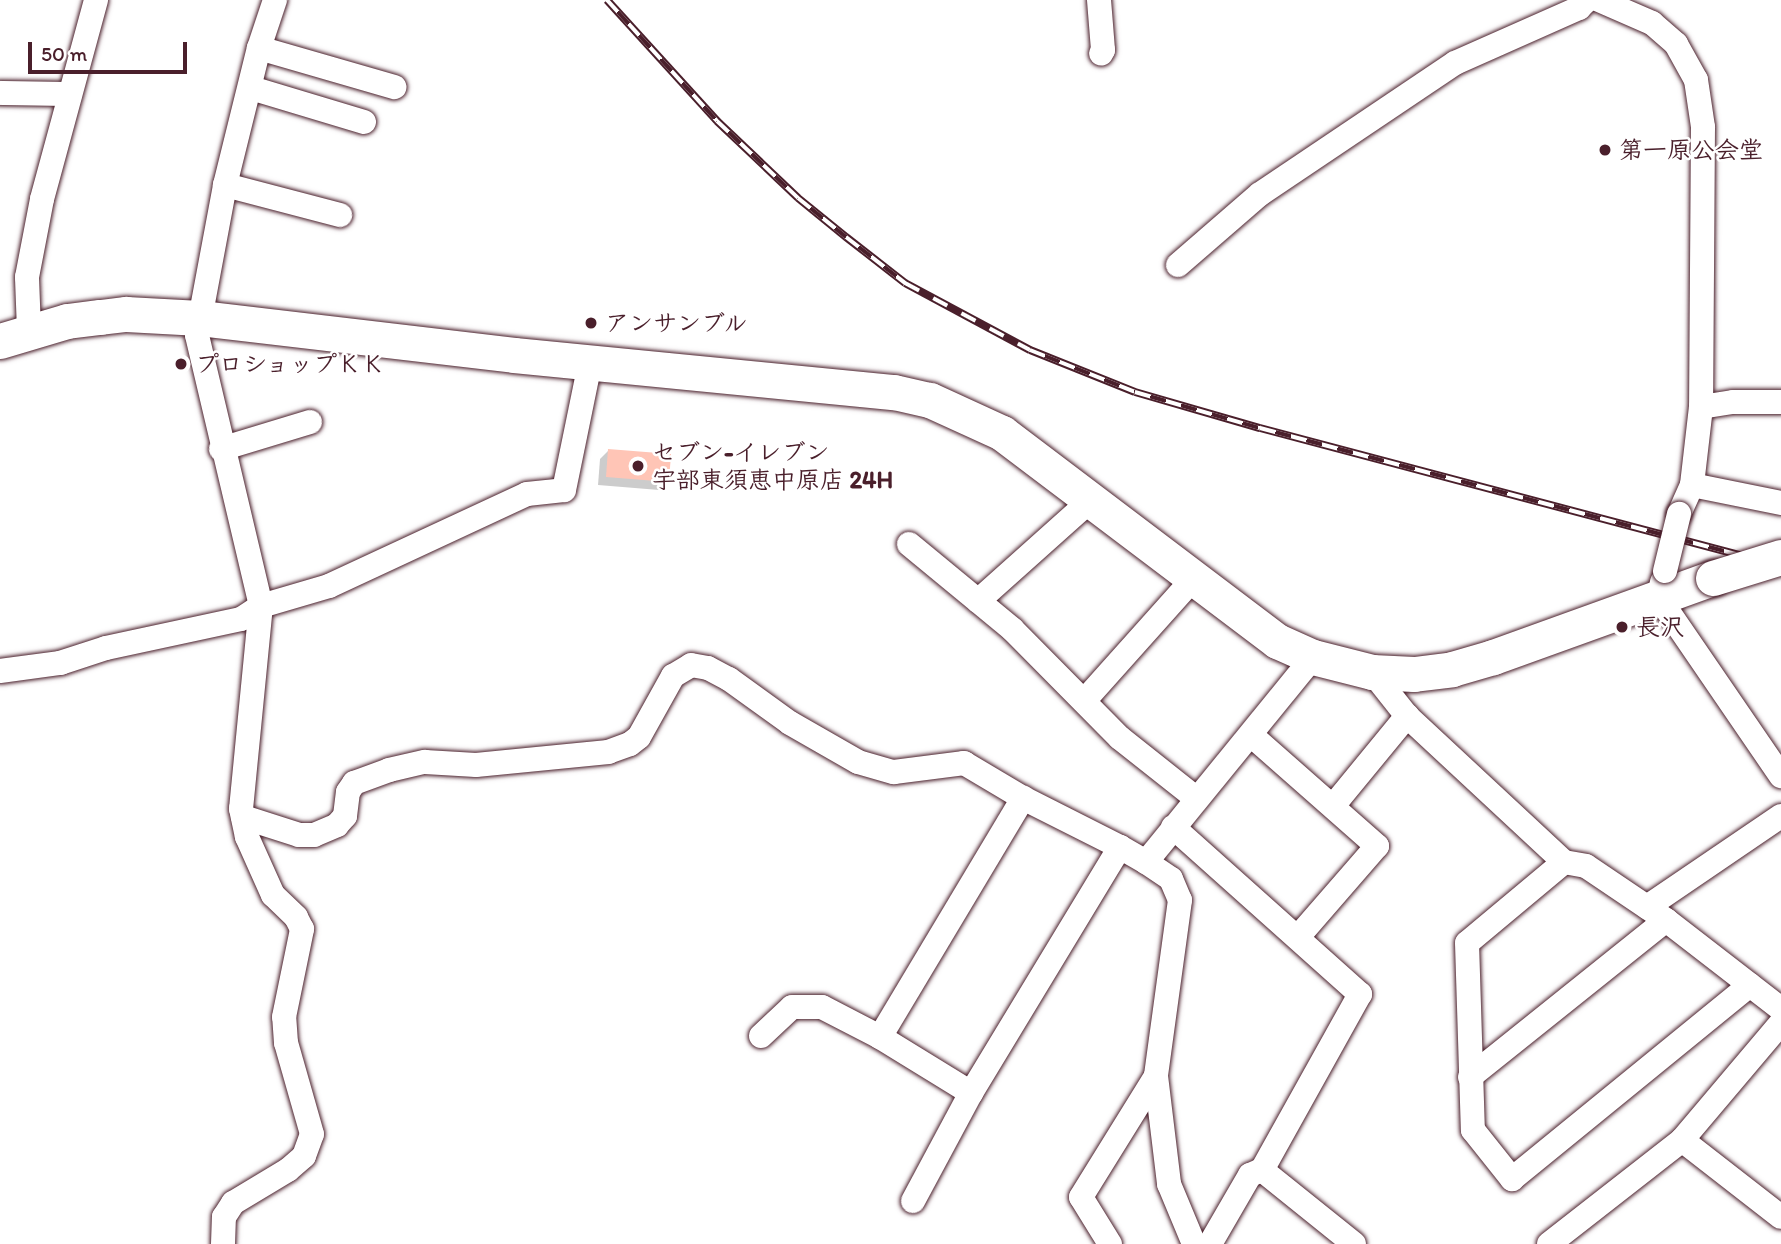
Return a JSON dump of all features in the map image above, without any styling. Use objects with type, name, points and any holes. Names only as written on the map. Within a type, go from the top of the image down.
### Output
[{"type":"street","points":[[96,0],[70,94],[62,136],[42,199],[14,336],[66,321],[127,314],[200,318],[590,363],[820,382],[894,391],[930,400],[1002,433],[1277,641],[1313,657],[1372,672],[1415,674],[1452,669],[1662,584],[1713,578],[1781,557]]},
{"type":"street","points":[[223,1244],[223,1217],[233,1203],[288,1170],[304,1156],[312,1134],[286,1044],[285,1017],[302,929],[296,917],[273,895],[247,837],[243,817],[261,606],[221,449],[197,335],[225,185],[259,48],[275,0]]},
{"type":"street","points":[[1100,0],[1101,54]]},
{"type":"street","points":[[1178,265],[1260,194],[1455,63],[1579,8],[1587,0]]},
{"type":"street","points":[[1599,0],[1652,23],[1676,44],[1696,80],[1703,127],[1701,407],[1692,485],[1679,514],[1662,584],[1779,768]]},
{"type":"street","points":[[259,48],[394,87]]},
{"type":"street","points":[[251,88],[364,122]]},
{"type":"street","points":[[0,93],[70,94]]},
{"type":"street","points":[[225,185],[340,215]]},
{"type":"street","points":[[0,671],[60,663],[106,648],[210,628],[241,619],[261,606],[329,586],[527,494],[564,490],[590,363]]},
{"type":"street","points":[[1701,407],[1733,402],[1781,402]]},
{"type":"street","points":[[221,449],[310,422]]},
{"type":"street","points":[[1692,485],[1781,503]]},
{"type":"street","points":[[978,601],[1090,501]]},
{"type":"street","points":[[909,544],[1012,628],[1120,738],[1196,799]]},
{"type":"street","points":[[1084,701],[1195,578]]},
{"type":"street","points":[[1146,862],[1313,657]]},
{"type":"street","points":[[243,817],[299,835],[314,835],[337,825],[345,816],[348,792],[354,783],[389,770],[425,762],[477,765],[619,748],[639,737],[673,676],[691,665],[708,668],[729,679],[800,729],[858,762],[894,772],[964,763],[1023,798],[1120,847],[1171,879],[1180,900],[1156,1076],[1169,1184],[1194,1244]]},
{"type":"street","points":[[1372,672],[1407,716],[1564,862],[1586,866],[1656,914],[1781,1009]]},
{"type":"street","points":[[1333,806],[1407,716]]},
{"type":"street","points":[[1251,735],[1377,846],[1298,937]]},
{"type":"street","points":[[880,1037],[1023,798]]},
{"type":"street","points":[[1470,1077],[1656,914],[1781,816]]},
{"type":"street","points":[[1173,827],[1360,994],[1262,1170],[1250,1175],[1210,1244]]},
{"type":"street","points":[[913,1201],[971,1093],[1120,847]]},
{"type":"street","points":[[1564,862],[1467,943],[1473,1130],[1512,1179],[1750,985]]},
{"type":"street","points":[[761,1036],[792,1007],[822,1007],[880,1037],[971,1093]]},
{"type":"street","points":[[1549,1244],[1682,1140],[1781,1023]]},
{"type":"street","points":[[1110,1244],[1081,1196],[1156,1076]]},
{"type":"street","points":[[1682,1140],[1781,1217]]},
{"type":"street","points":[[1262,1170],[1354,1244]]},
{"type":"building","name":"セブン-イレブン 宇部東須恵中原店 24H","points":[[608,449],[671,454],[669,482],[606,477]]},
{"type":"railway","points":[[607,0],[717,121],[798,198],[905,283],[1030,350],[1135,392],[1260,428],[1781,566]]},
{"type":"place","name":"第一原公会堂","points":[[1605,150]]},
{"type":"place","name":"アンサンブル","points":[[591,323]]},
{"type":"place","name":"プロショップＫＫ","points":[[181,364]]},
{"type":"place","name":"セブン-イレブン 宇部東須恵中原店 24H","points":[[638,466]]},
{"type":"place","name":"長沢","points":[[1622,627]]}]
